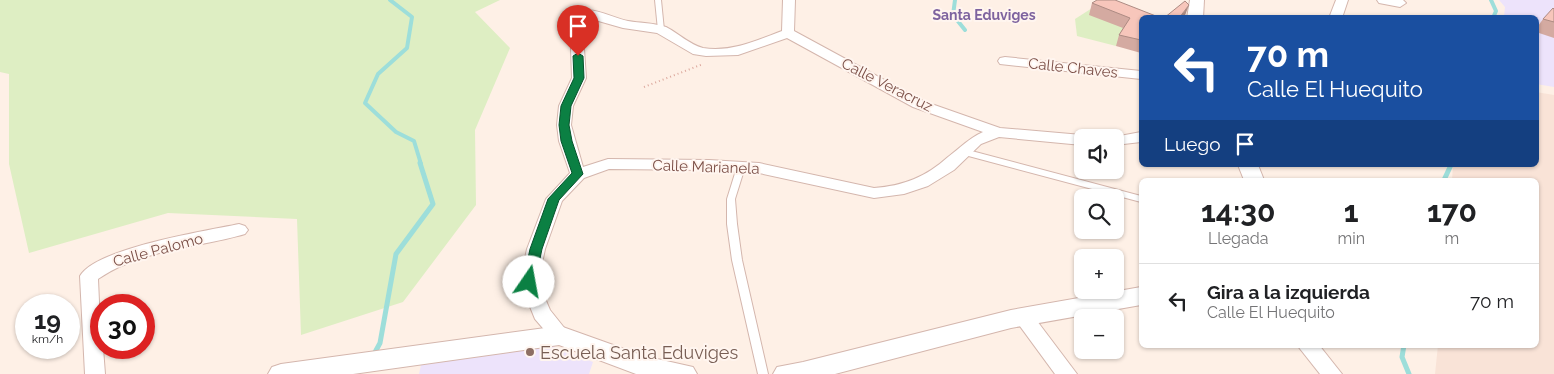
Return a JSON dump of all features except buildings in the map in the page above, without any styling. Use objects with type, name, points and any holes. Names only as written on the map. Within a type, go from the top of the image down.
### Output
[{"type":"street","points":[[578,174],[567,141],[564,125],[566,106],[579,78],[574,20],[576,18],[587,14],[595,14],[623,24],[661,30],[698,51],[720,53],[738,51],[788,33],[789,0]]},
{"type":"street","points":[[1195,15],[1197,0]]},
{"type":"street","points":[[1337,15],[1342,0]]},
{"type":"street","points":[[1383,0],[1400,3]]},
{"type":"street","name":"Calle Veracruz","points":[[788,33],[918,104],[998,132],[1074,139]]},
{"type":"street","name":"Calle Chaves","points":[[1005,61],[1139,75]]},
{"type":"street","name":"Calle Marianela","points":[[560,335],[542,314],[529,282],[536,249],[554,199],[578,174],[608,164],[759,168],[874,193],[893,192],[905,190],[929,179],[964,152],[974,141],[998,132]]},
{"type":"street","points":[[1124,139],[1139,137]]},
{"type":"street","name":"Calle Palomo","points":[[95,374],[89,276],[98,268],[133,254],[239,230]]},
{"type":"street","points":[[786,374],[803,372],[1011,319],[1139,296]]},
{"type":"street","points":[[1024,318],[1067,374]]},
{"type":"street","points":[[281,374],[560,335],[642,366],[684,374]]},
{"type":"street","points":[[1310,348],[1332,374]]},
{"type":"lane","points":[[658,0],[661,30]]},
{"type":"lane","points":[[964,152],[1139,198]]},
{"type":"lane","points":[[741,167],[731,199],[732,224],[737,260],[763,374]]},
{"type":"path","points":[[644,87],[704,64]]},
{"type":"shaded area","points":[[1499,0],[1554,0],[1554,87],[1539,84],[1539,15],[1504,15],[1505,7]]},
{"type":"shaded area","points":[[1539,92],[1554,95],[1554,374],[1435,374],[1438,348],[1539,348],[1539,178],[1452,178],[1453,167],[1539,167]]},
{"type":"shaded area","name":"Escuela Santa Eduviges","points":[[546,343],[593,362],[589,374],[419,374],[421,365]]},
{"type":"green space","points":[[0,0],[500,0],[475,12],[510,48],[475,130],[476,205],[403,302],[301,335],[297,219],[168,213],[29,253],[9,164],[9,74],[0,72]]},
{"type":"green space","points":[[1100,3],[1139,18],[1139,21],[1116,46],[1077,36],[1075,19]]},
{"type":"waterway","points":[[390,0],[412,17],[407,48],[378,74],[365,103],[396,132],[414,141],[421,164]]},
{"type":"waterway","points":[[955,0],[953,15],[965,30]]},
{"type":"waterway","points":[[1491,0],[1496,11],[1494,15]]},
{"type":"waterway","points":[[373,356],[380,343],[396,254],[433,204],[420,163]]},
{"type":"waterway","points":[[1445,178],[1450,167]]},
{"type":"waterway","points":[[1404,348],[1402,357],[1409,374]]},
{"type":"place","name":"Escuela Santa Eduviges","points":[[530,352]]},
{"type":"district","name":"Santa Eduviges","points":[[984,15]]},
{"type":"route","points":[[529,282],[536,249],[554,199],[578,174],[567,141],[564,125],[566,106],[579,78],[578,56]]}]
